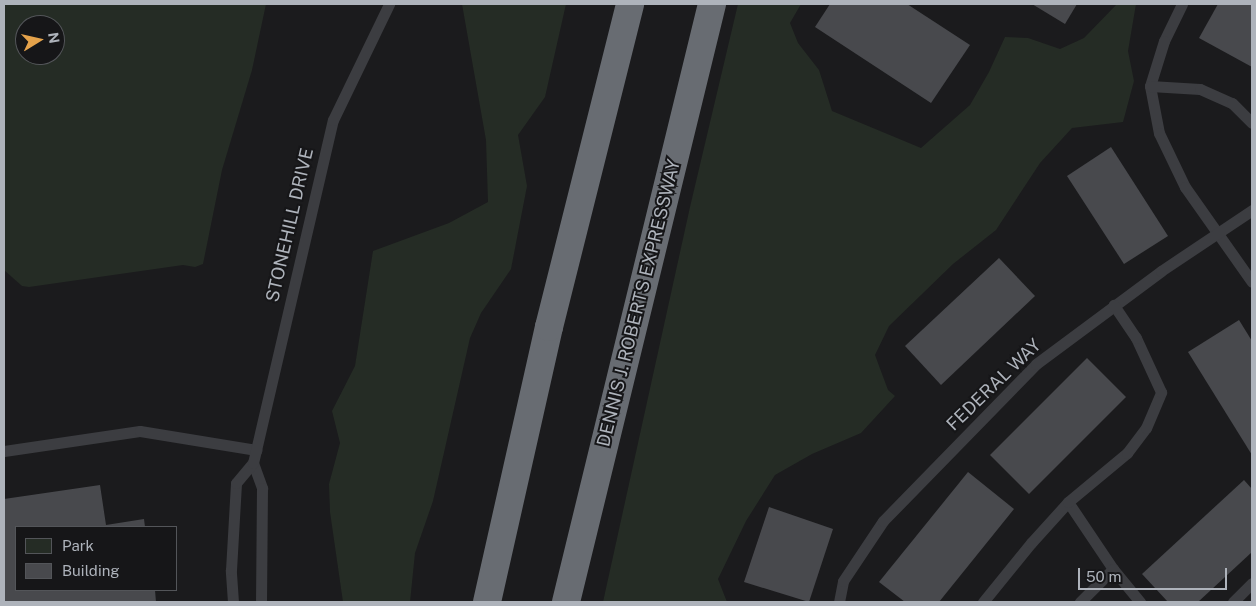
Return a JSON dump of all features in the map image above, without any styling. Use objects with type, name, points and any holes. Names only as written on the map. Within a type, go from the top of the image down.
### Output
[{"type":"highway","points":[[487,602],[507,505],[630,4]]},
{"type":"highway","name":"DENNIS J. ROBERTS EXPRESSWAY","points":[[566,602],[712,4]]},
{"type":"highway","points":[[577,602],[612,412]]},
{"type":"highway","points":[[475,602],[507,505]]},
{"type":"lane","name":"STONEHILL DRIVE","points":[[233,602],[231,570],[236,484],[253,463],[333,120],[389,4]]},
{"type":"lane","points":[[1182,4],[1164,41],[1150,86],[1159,132],[1185,187],[1252,282]]},
{"type":"lane","points":[[1150,86],[1200,90],[1232,103],[1252,123]]},
{"type":"lane","name":"FEDERAL WAY","points":[[839,602],[842,581],[883,521],[1036,364],[1114,305],[1252,210]]},
{"type":"lane","points":[[982,602],[1030,543],[1068,502],[1127,453],[1146,428],[1161,392],[1136,338],[1114,305]]},
{"type":"lane","points":[[4,451],[140,431],[256,450]]},
{"type":"lane","points":[[253,463],[262,488],[261,602]]},
{"type":"lane","points":[[1068,502],[1113,569],[1140,602]]},
{"type":"lane","points":[[1080,602],[1113,569]]},
{"type":"lane","points":[[1233,602],[1252,583]]},
{"type":"green space","points":[[4,4],[266,4],[252,70],[222,170],[203,264],[195,267],[183,265],[29,287],[22,286],[4,270]]},
{"type":"green space","points":[[462,4],[566,4],[545,97],[518,135],[527,186],[511,269],[481,313],[470,338],[433,501],[415,553],[410,602],[343,602],[330,512],[329,484],[340,443],[332,411],[355,366],[373,251],[449,223],[488,202],[486,140]]},
{"type":"green space","points":[[738,4],[801,4],[790,23],[798,43],[819,70],[832,111],[921,148],[970,105],[989,72],[1005,37],[1028,38],[1060,49],[1084,38],[1117,4],[1136,4],[1128,51],[1134,81],[1123,122],[1072,128],[1040,163],[996,230],[953,264],[889,326],[875,355],[888,390],[895,396],[861,433],[812,454],[775,475],[746,521],[718,579],[727,602],[603,602],[690,207]]},
{"type":"building","points":[[830,4],[907,4],[970,45],[931,103],[815,27]]},
{"type":"building","points":[[1032,4],[1077,4],[1065,24]]},
{"type":"building","points":[[1218,4],[1252,4],[1252,67],[1199,38]]},
{"type":"building","points":[[1111,147],[1168,236],[1124,264],[1067,176]]},
{"type":"building","points":[[999,258],[1035,296],[941,385],[905,346]]},
{"type":"building","points":[[1239,320],[1252,341],[1252,455],[1188,352]]},
{"type":"building","points":[[1087,358],[1126,397],[1029,494],[990,455]]},
{"type":"building","points":[[968,472],[1014,509],[939,602],[905,602],[879,582]]},
{"type":"building","points":[[1244,480],[1252,489],[1252,552],[1198,602],[1168,602],[1142,574]]},
{"type":"building","points":[[100,485],[106,525],[144,519],[145,526],[15,526],[15,591],[155,591],[156,602],[4,602],[4,499]]},
{"type":"building","points":[[769,507],[833,529],[809,602],[744,582]]}]
